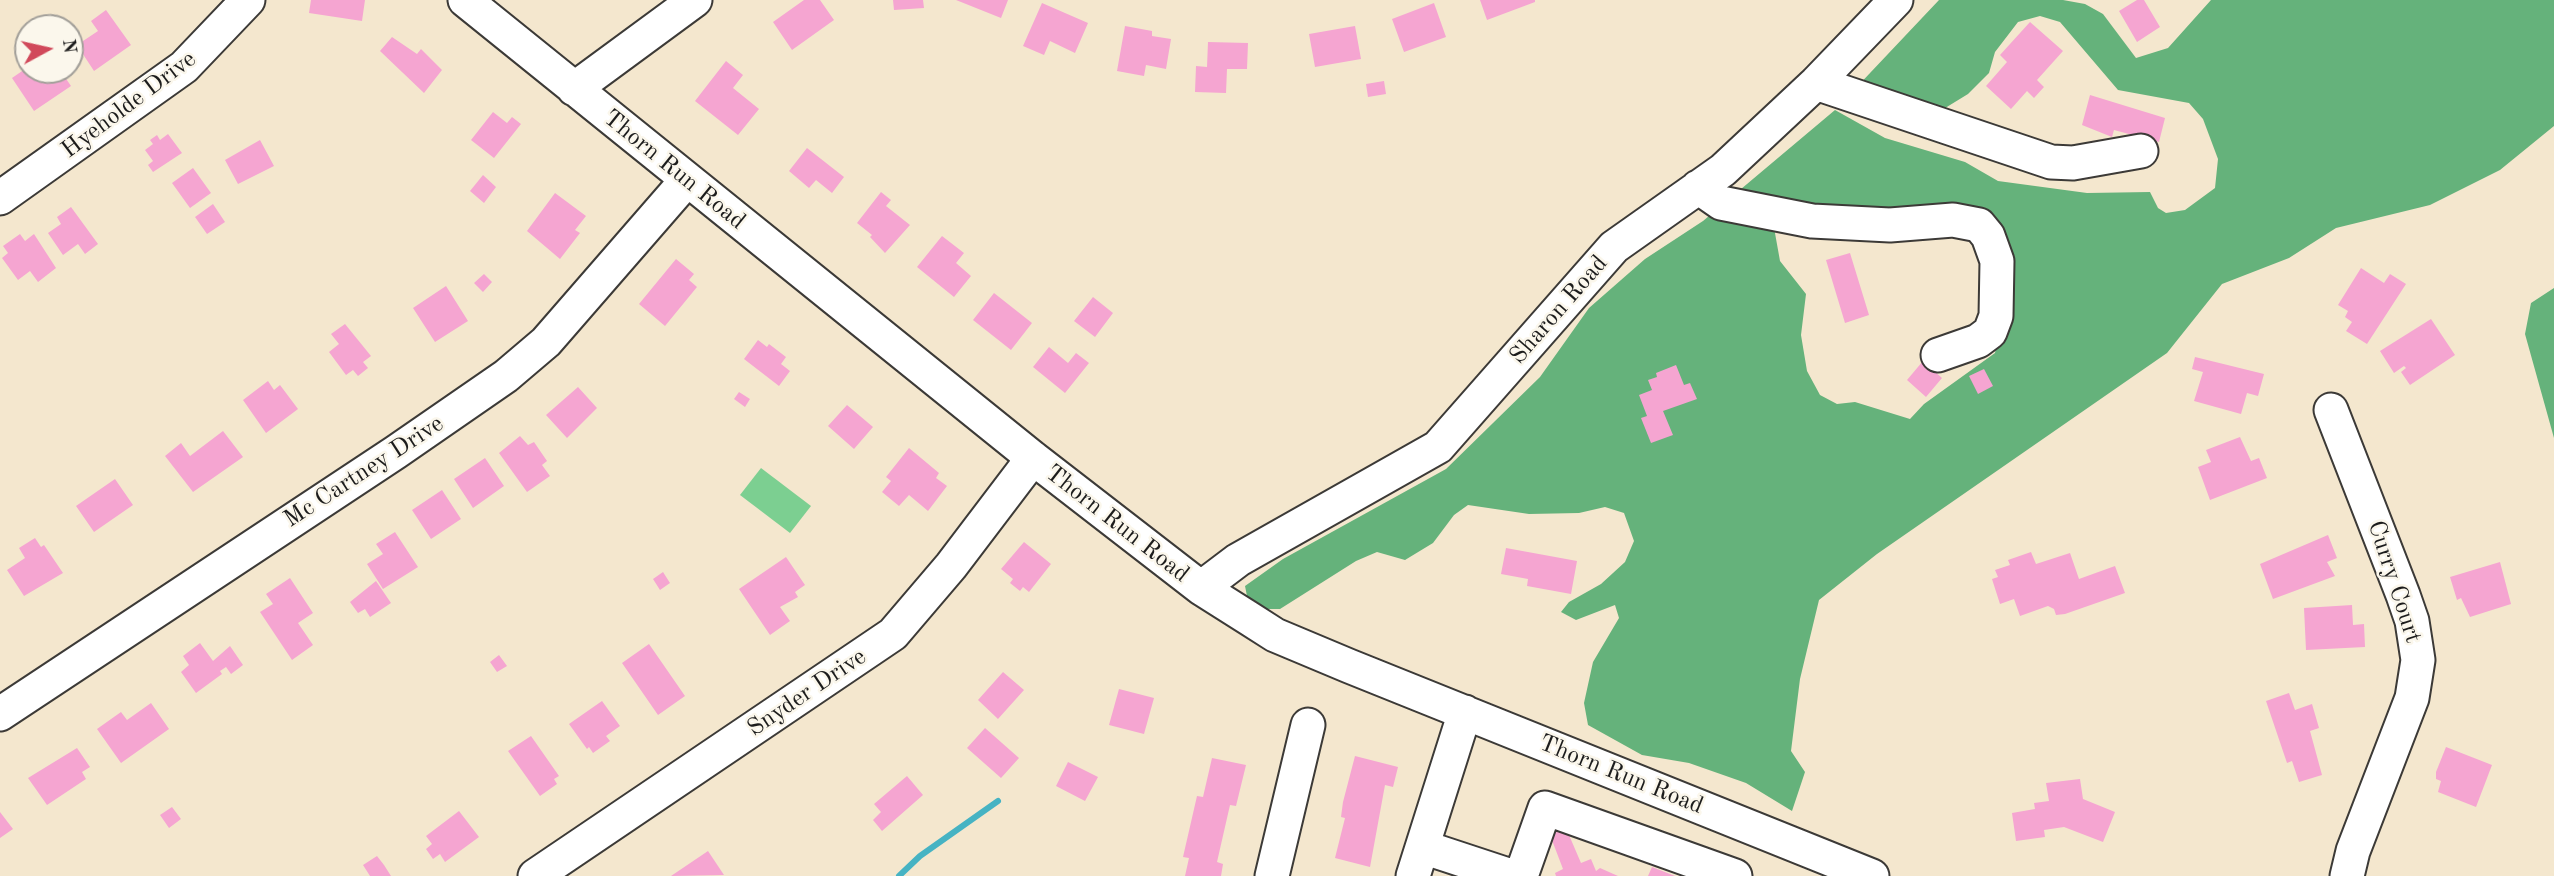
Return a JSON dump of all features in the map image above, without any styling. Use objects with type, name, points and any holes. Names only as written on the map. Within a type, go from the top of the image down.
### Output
[{"type":"street","name":"Hyeholde Drive","points":[[0,198],[184,67],[248,0]]},
{"type":"street","name":"Thorn Run Road","points":[[465,0],[686,181],[1033,458],[1201,588],[1275,635],[1872,876]]},
{"type":"street","points":[[574,89],[695,0]]},
{"type":"street","name":"Sharon Road","points":[[1201,588],[1238,560],[1438,447],[1614,247],[1723,170],[1816,83],[1896,0]]},
{"type":"street","points":[[1816,83],[2051,162],[2073,163],[2141,151]]},
{"type":"street","name":"Mc Cartney Drive","points":[[0,713],[396,452],[506,376],[546,342],[686,181]]},
{"type":"street","points":[[1699,187],[1721,203],[1812,221],[1890,225],[1952,220],[1979,225],[1988,236],[1997,261],[1996,316],[1990,332],[1978,341],[1938,355]]},
{"type":"street","name":"Curry Court","points":[[2331,410],[2408,608],[2418,660],[2412,698],[2353,850],[2347,876]]},
{"type":"street","name":"Snyder Drive","points":[[535,876],[893,634],[951,566],[1033,458]]},
{"type":"street","points":[[1465,712],[1418,862],[1511,876]]},
{"type":"street","points":[[1272,876],[1308,725]]},
{"type":"street","points":[[1521,876],[1545,808],[1735,876]]},
{"type":"green space","points":[[1939,0],[2063,0],[2085,4],[2103,14],[2136,58],[2168,48],[2211,0],[2554,0],[2554,126],[2500,170],[2430,205],[2336,228],[2289,258],[2222,284],[2167,353],[1877,554],[1819,600],[1800,679],[1791,751],[1805,772],[1792,811],[1746,783],[1689,763],[1642,755],[1588,725],[1584,703],[1593,662],[1619,618],[1615,605],[1576,620],[1561,612],[1569,602],[1601,584],[1625,562],[1634,541],[1624,513],[1605,507],[1579,513],[1529,514],[1468,505],[1454,515],[1433,543],[1405,560],[1377,552],[1356,561],[1280,609],[1261,609],[1248,601],[1245,586],[1283,559],[1446,469],[1540,377],[1589,308],[1645,259],[1703,221],[1835,110],[1885,138],[1965,162],[1998,181],[2087,193],[2150,192],[2158,208],[2166,213],[2185,210],[2215,188],[2218,159],[2203,119],[2189,103],[2118,90],[2060,22],[2040,16],[2018,22],[1995,52],[1989,73],[1968,94],[1937,113],[1853,91]],"holes":[[[1773,222],[1988,223],[2007,286],[1995,353],[1924,404],[1910,419],[1855,402],[1837,404],[1820,395],[1807,371],[1801,335],[1806,294],[1780,261]]]},
{"type":"green space","points":[[2554,288],[2554,438],[2525,334],[2531,303]]},
{"type":"green space","points":[[761,468],[811,506],[790,533],[740,495]]},
{"type":"building","points":[[311,0],[365,0],[362,21],[309,13]]},
{"type":"building","points":[[804,0],[820,0],[834,20],[792,50],[773,22]]},
{"type":"building","points":[[893,0],[923,0],[924,8],[894,10]]},
{"type":"building","points":[[956,0],[1008,0],[1001,18]]},
{"type":"building","points":[[1480,0],[1535,0],[1535,2],[1487,20]]},
{"type":"building","points":[[2137,0],[2144,0],[2160,27],[2137,42],[2119,11]]},
{"type":"building","points":[[1042,3],[1088,23],[1075,53],[1050,41],[1044,55],[1023,46]]},
{"type":"building","points":[[1434,3],[1446,37],[1404,52],[1392,19]]},
{"type":"building","points":[[106,10],[131,45],[94,71],[84,56],[84,40],[98,31],[91,21]]},
{"type":"building","points":[[2030,22],[2063,51],[2037,80],[2044,87],[2034,98],[2027,91],[2011,109],[1986,86],[2007,62],[2000,55]]},
{"type":"building","points":[[1125,26],[1152,31],[1152,36],[1171,39],[1166,69],[1146,65],[1144,76],[1117,71]]},
{"type":"building","points":[[1355,26],[1361,59],[1315,67],[1309,34]]},
{"type":"building","points":[[392,37],[417,54],[421,49],[442,70],[424,93],[380,51]]},
{"type":"building","points":[[1208,42],[1248,43],[1247,69],[1227,69],[1226,93],[1195,92],[1196,66],[1207,67]]},
{"type":"building","points":[[726,61],[743,75],[733,88],[759,109],[738,135],[695,101]]},
{"type":"building","points":[[1384,81],[1386,94],[1368,97],[1366,84]]},
{"type":"building","points":[[16,84],[70,84],[71,86],[34,111]]},
{"type":"building","points":[[2090,95],[2165,118],[2159,142],[2114,130],[2112,137],[2082,125]]},
{"type":"building","points":[[493,112],[507,123],[512,117],[521,124],[494,158],[471,140]]},
{"type":"building","points":[[168,134],[182,153],[153,172],[148,165],[153,161],[145,150],[153,144],[150,140],[157,135],[160,140]]},
{"type":"building","points":[[260,140],[274,166],[238,184],[225,160]]},
{"type":"building","points":[[807,148],[844,177],[832,193],[816,180],[809,188],[789,171]]},
{"type":"building","points":[[193,168],[211,193],[190,208],[172,183]]},
{"type":"building","points":[[483,175],[496,187],[484,203],[470,191]]},
{"type":"building","points":[[881,192],[891,200],[886,206],[910,225],[885,253],[870,237],[872,235],[857,223]]},
{"type":"building","points":[[555,193],[586,216],[575,230],[580,233],[560,259],[527,231]]},
{"type":"building","points":[[213,204],[225,222],[207,234],[195,217]]},
{"type":"building","points":[[71,207],[98,244],[85,254],[78,244],[63,255],[48,233],[61,224],[57,217]]},
{"type":"building","points":[[20,234],[25,241],[34,234],[56,268],[38,282],[30,271],[18,280],[2,258],[8,253],[3,246]]},
{"type":"building","points":[[942,236],[964,253],[956,263],[971,276],[954,297],[917,267]]},
{"type":"building","points":[[1850,253],[1869,315],[1845,323],[1826,260]]},
{"type":"building","points":[[676,259],[694,274],[689,280],[697,287],[665,326],[639,304]]},
{"type":"building","points":[[2361,268],[2384,283],[2390,274],[2406,284],[2367,344],[2346,331],[2352,322],[2345,317],[2348,311],[2338,305]]},
{"type":"building","points":[[484,274],[492,282],[483,292],[474,283]]},
{"type":"building","points":[[446,286],[468,321],[435,342],[413,308]]},
{"type":"building","points":[[994,293],[1032,323],[1011,350],[973,320]]},
{"type":"building","points":[[1093,297],[1113,313],[1095,337],[1074,321]]},
{"type":"building","points":[[2431,319],[2455,355],[2410,385],[2401,372],[2406,368],[2404,366],[2394,373],[2380,351]]},
{"type":"building","points":[[345,324],[371,356],[363,362],[368,368],[358,376],[353,370],[346,375],[329,352],[339,344],[331,334]]},
{"type":"building","points":[[758,340],[767,347],[769,344],[786,357],[781,364],[790,371],[779,386],[744,359]]},
{"type":"building","points":[[1049,347],[1068,363],[1076,353],[1089,363],[1065,393],[1033,367]]},
{"type":"building","points":[[2195,357],[2264,374],[2258,396],[2247,393],[2241,414],[2194,401],[2203,372],[2192,369]]},
{"type":"building","points":[[1923,361],[1942,378],[1926,397],[1907,380]]},
{"type":"building","points":[[1676,365],[1684,385],[1690,383],[1697,399],[1663,411],[1673,435],[1651,443],[1641,418],[1647,416],[1639,395],[1652,390],[1648,380],[1657,377],[1656,373]]},
{"type":"building","points":[[1984,369],[1993,386],[1978,394],[1969,376]]},
{"type":"building","points":[[268,381],[274,390],[280,385],[298,409],[266,433],[243,400]]},
{"type":"building","points":[[578,387],[597,408],[567,438],[546,415]]},
{"type":"building","points":[[739,392],[750,399],[745,407],[734,399]]},
{"type":"building","points":[[847,405],[873,427],[854,449],[828,426]]},
{"type":"building","points":[[223,431],[243,457],[193,492],[165,456],[181,443],[190,456]]},
{"type":"building","points":[[520,436],[528,445],[534,442],[547,461],[542,465],[550,476],[527,492],[499,453]]},
{"type":"building","points":[[2240,437],[2251,461],[2259,458],[2267,478],[2210,500],[2198,467],[2211,462],[2206,450]]},
{"type":"building","points":[[909,448],[939,473],[936,478],[947,486],[928,511],[909,495],[899,506],[882,492],[891,481],[886,477]]},
{"type":"building","points":[[485,458],[504,486],[473,508],[454,479]]},
{"type":"building","points":[[115,479],[133,505],[94,532],[76,506]]},
{"type":"building","points":[[442,490],[461,519],[431,539],[412,510]]},
{"type":"building","points":[[395,532],[418,567],[383,589],[367,564],[383,554],[376,544]]},
{"type":"building","points":[[2328,535],[2337,558],[2327,562],[2335,576],[2273,599],[2260,564]]},
{"type":"building","points":[[35,538],[41,547],[44,545],[63,573],[24,596],[7,570],[25,558],[19,548]]},
{"type":"building","points":[[1024,542],[1051,564],[1029,592],[1023,587],[1020,591],[1010,583],[1013,579],[1001,569]]},
{"type":"building","points":[[1506,548],[1577,561],[1571,594],[1527,586],[1528,579],[1501,574]]},
{"type":"building","points":[[2031,552],[2036,564],[2070,553],[2079,579],[2115,566],[2125,593],[2065,614],[2056,615],[2054,609],[2048,606],[2020,616],[2014,599],[2000,604],[1992,579],[1998,577],[1995,570],[2010,565],[2008,560]]},
{"type":"building","points":[[786,557],[805,585],[795,592],[798,597],[780,607],[790,621],[770,635],[739,589]]},
{"type":"building","points":[[2500,562],[2511,604],[2470,617],[2461,598],[2457,600],[2450,577]]},
{"type":"building","points":[[663,572],[670,583],[660,590],[653,579]]},
{"type":"building","points":[[290,578],[313,613],[298,623],[313,645],[292,660],[260,612],[273,604],[266,594]]},
{"type":"building","points":[[376,581],[391,603],[370,617],[365,609],[358,613],[350,602]]},
{"type":"building","points":[[2352,605],[2353,625],[2364,624],[2365,647],[2306,650],[2304,608]]},
{"type":"building","points":[[200,643],[213,661],[230,646],[243,665],[231,674],[226,667],[220,671],[222,674],[196,693],[181,672],[189,665],[183,656]]},
{"type":"building","points":[[649,644],[685,696],[658,715],[622,663]]},
{"type":"building","points":[[499,655],[507,666],[497,672],[490,662]]},
{"type":"building","points":[[1003,672],[1024,690],[998,719],[978,700]]},
{"type":"building","points":[[1119,689],[1154,698],[1144,734],[1109,725]]},
{"type":"building","points":[[2289,693],[2295,710],[2312,704],[2319,728],[2310,731],[2322,775],[2299,782],[2292,761],[2287,763],[2266,701]]},
{"type":"building","points":[[602,701],[620,726],[606,736],[610,741],[593,753],[569,724]]},
{"type":"building","points":[[151,703],[169,729],[121,763],[97,729],[121,712],[127,720]]},
{"type":"building","points":[[985,728],[1019,758],[1001,778],[967,748]]},
{"type":"building","points":[[531,736],[559,776],[554,779],[557,784],[540,796],[508,751]]},
{"type":"building","points":[[2446,747],[2492,765],[2476,807],[2438,792],[2441,781],[2436,779],[2436,772]]},
{"type":"building","points":[[77,748],[90,767],[82,772],[86,779],[47,805],[28,778]]},
{"type":"building","points":[[1355,756],[1398,767],[1393,787],[1385,785],[1370,867],[1335,858],[1345,818],[1341,817],[1343,802]]},
{"type":"building","points":[[1212,758],[1246,765],[1236,806],[1230,805],[1217,862],[1223,864],[1221,876],[1185,876],[1189,858],[1183,857],[1197,796],[1203,797]]},
{"type":"building","points":[[1068,762],[1098,777],[1085,801],[1056,786]]},
{"type":"building","points":[[907,776],[923,795],[882,831],[873,820],[881,812],[874,804]]},
{"type":"building","points":[[2080,779],[2083,799],[2115,812],[2103,842],[2064,827],[2044,830],[2045,837],[2016,841],[2012,813],[2035,809],[2034,803],[2049,801],[2046,783]]},
{"type":"building","points":[[172,807],[181,819],[169,828],[160,815]]},
{"type":"building","points":[[459,811],[479,837],[445,862],[440,854],[433,859],[426,849],[432,844],[426,836]]},
{"type":"building","points":[[0,812],[13,829],[0,838]]},
{"type":"building","points":[[1566,828],[1581,863],[1591,859],[1596,871],[1600,868],[1618,876],[1556,876],[1555,873],[1563,869],[1550,835]]},
{"type":"building","points":[[708,851],[724,875],[671,876]]},
{"type":"building","points":[[377,856],[391,876],[370,876],[363,865]]},
{"type":"building","points":[[1652,867],[1675,876],[1648,876]]},
{"type":"waterway","points":[[899,876],[920,856],[998,801]]}]
